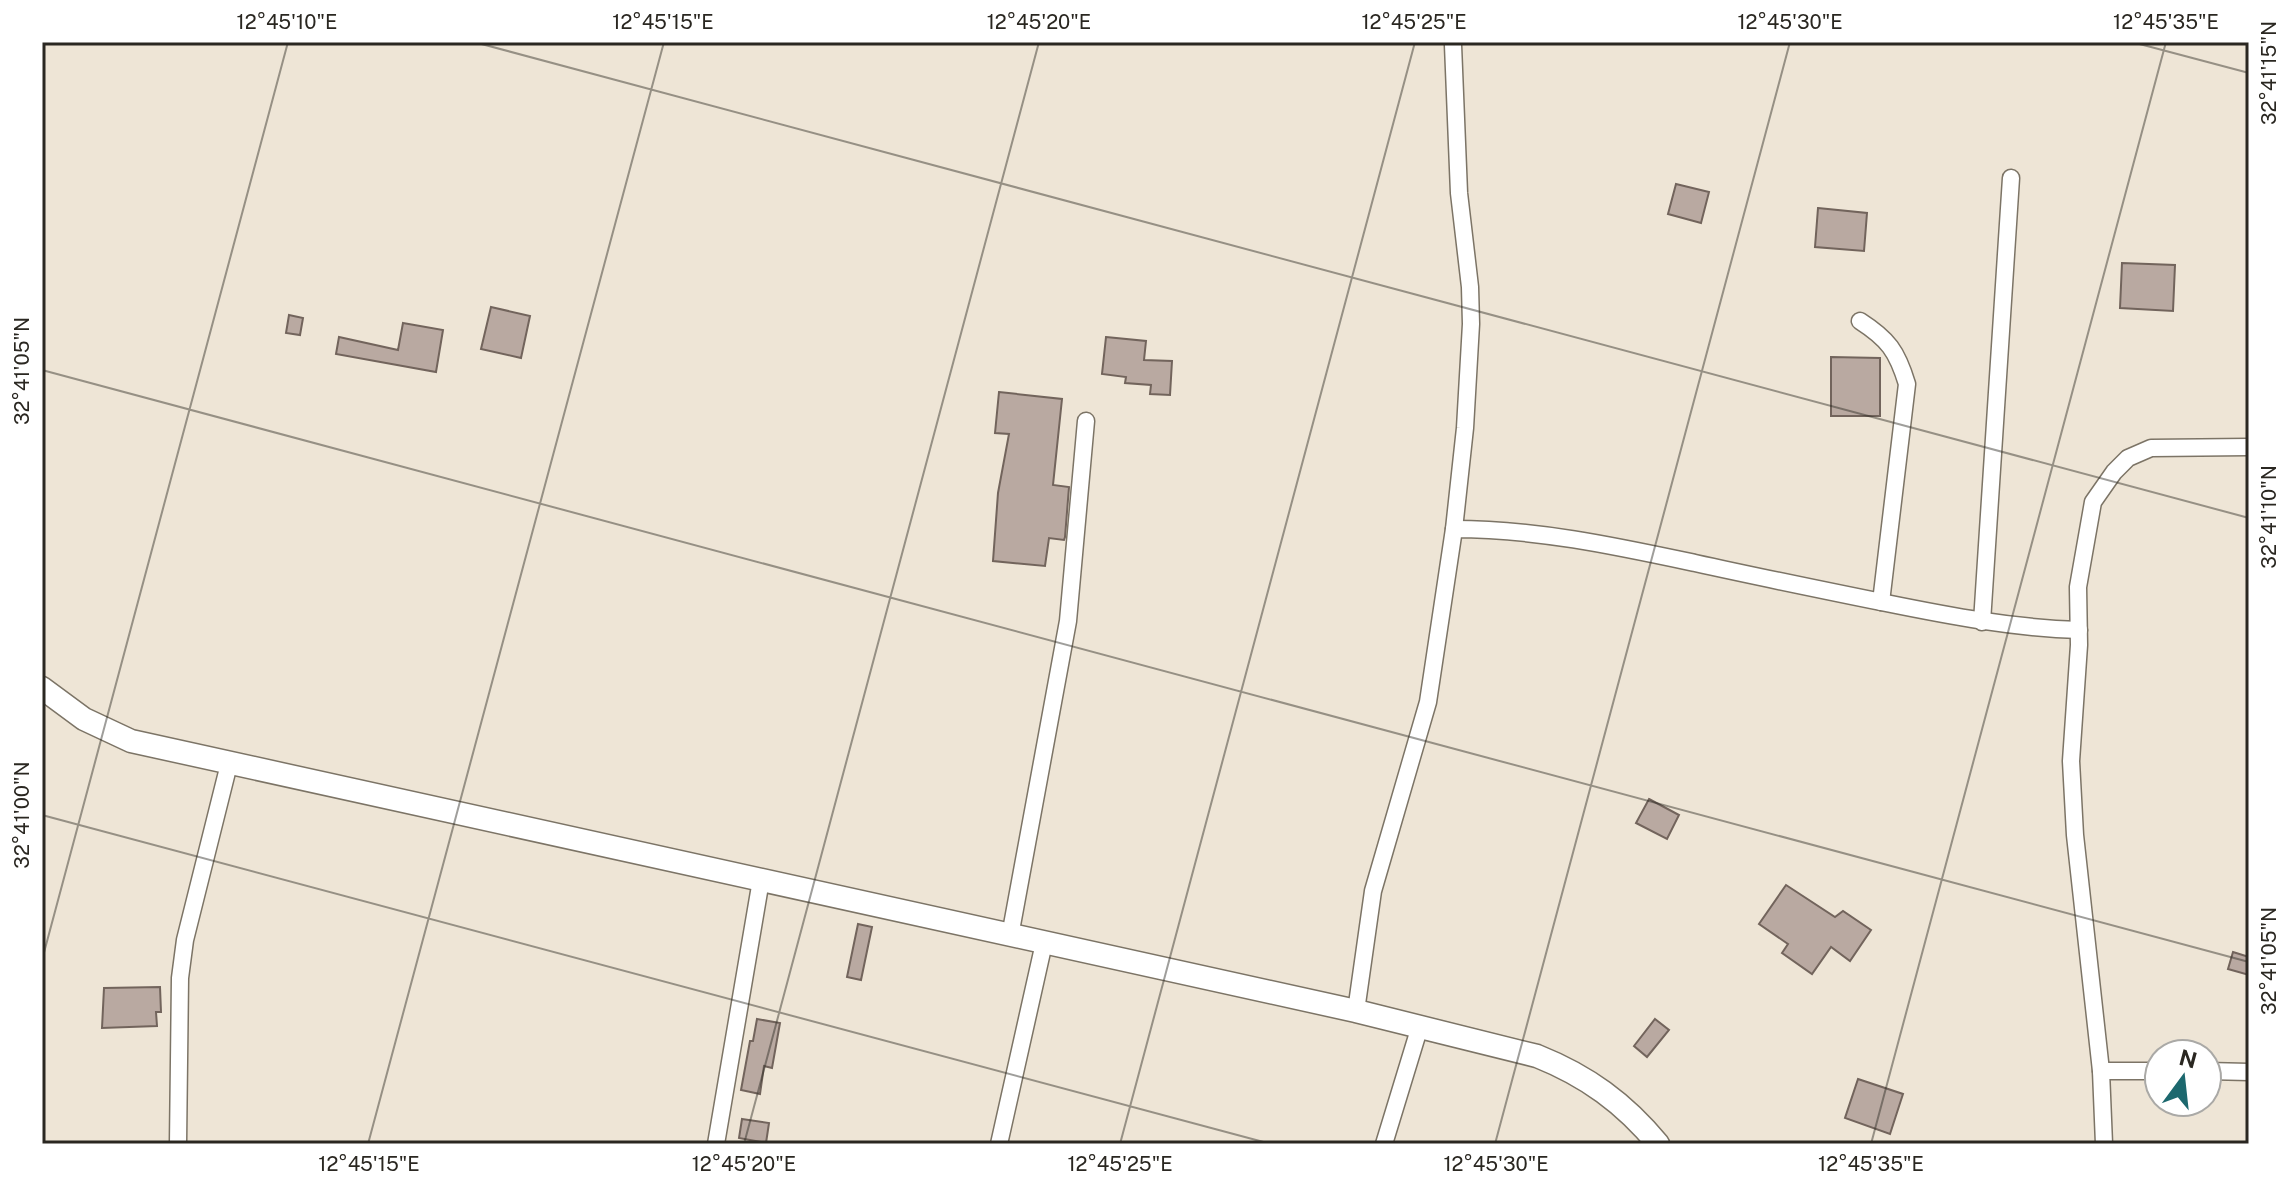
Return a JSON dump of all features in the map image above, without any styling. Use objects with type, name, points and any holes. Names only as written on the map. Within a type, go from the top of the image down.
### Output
[{"type":"street","points":[[1356,1011],[1373,891],[1428,702],[1454,529],[1465,428],[1470,287],[1459,193],[1453,45]]},
{"type":"street","points":[[1982,622],[2011,178]]},
{"type":"street","points":[[1860,321],[1883,336],[1900,359],[1907,384],[1881,602]]},
{"type":"street","points":[[1010,936],[1068,621],[1086,421]]},
{"type":"street","points":[[2104,1144],[2101,1071],[2075,835],[2071,761],[2079,630],[2078,587],[2093,502],[2128,458],[2151,448],[2249,447]]},
{"type":"street","points":[[1454,529],[1504,530],[1600,542],[1982,622],[2079,630]]},
{"type":"street","points":[[42,688],[84,719],[131,741],[1356,1011],[1523,1052],[1561,1066],[1604,1091],[1624,1107],[1658,1144]]},
{"type":"street","points":[[178,1144],[185,940],[229,764]]},
{"type":"street","points":[[716,1144],[761,880]]},
{"type":"street","points":[[999,1144],[1044,943]]},
{"type":"street","points":[[1384,1144],[1420,1026]]},
{"type":"street","points":[[2101,1071],[2143,1071]]},
{"type":"street","points":[[2223,1071],[2249,1072]]},
{"type":"building","points":[[1676,184],[1709,192],[1701,223],[1668,214]]},
{"type":"building","points":[[1818,208],[1867,213],[1864,251],[1815,247]]},
{"type":"building","points":[[2122,263],[2175,265],[2173,311],[2120,308]]},
{"type":"building","points":[[491,307],[530,316],[521,358],[481,349]]},
{"type":"building","points":[[289,315],[303,318],[300,335],[286,333]]},
{"type":"building","points":[[403,323],[443,330],[436,372],[336,354],[339,337],[398,350]]},
{"type":"building","points":[[1106,337],[1146,341],[1144,360],[1172,361],[1170,395],[1150,394],[1151,385],[1125,383],[1126,377],[1102,374]]},
{"type":"building","points":[[1831,357],[1880,358],[1880,416],[1831,416]]},
{"type":"building","points":[[999,392],[1062,399],[1053,485],[1069,487],[1065,537],[1064,540],[1049,538],[1045,566],[993,561],[998,493],[1009,434],[995,433]]},
{"type":"building","points":[[1649,799],[1679,815],[1667,839],[1636,823]]},
{"type":"building","points":[[1786,885],[1835,917],[1843,911],[1871,930],[1850,961],[1831,947],[1812,974],[1782,953],[1788,944],[1759,924]]},
{"type":"building","points":[[858,924],[872,927],[861,980],[847,977]]},
{"type":"building","points":[[2233,952],[2249,957],[2249,975],[2228,969]]},
{"type":"building","points":[[160,987],[161,1012],[156,1012],[157,1026],[102,1028],[104,988]]},
{"type":"building","points":[[757,1019],[780,1023],[772,1068],[764,1066],[760,1094],[741,1090]]},
{"type":"building","points":[[1655,1019],[1669,1030],[1647,1057],[1634,1046]]},
{"type":"building","points":[[1858,1079],[1903,1094],[1890,1134],[1845,1118]]},
{"type":"building","points":[[742,1119],[769,1123],[766,1143],[739,1138]]}]
